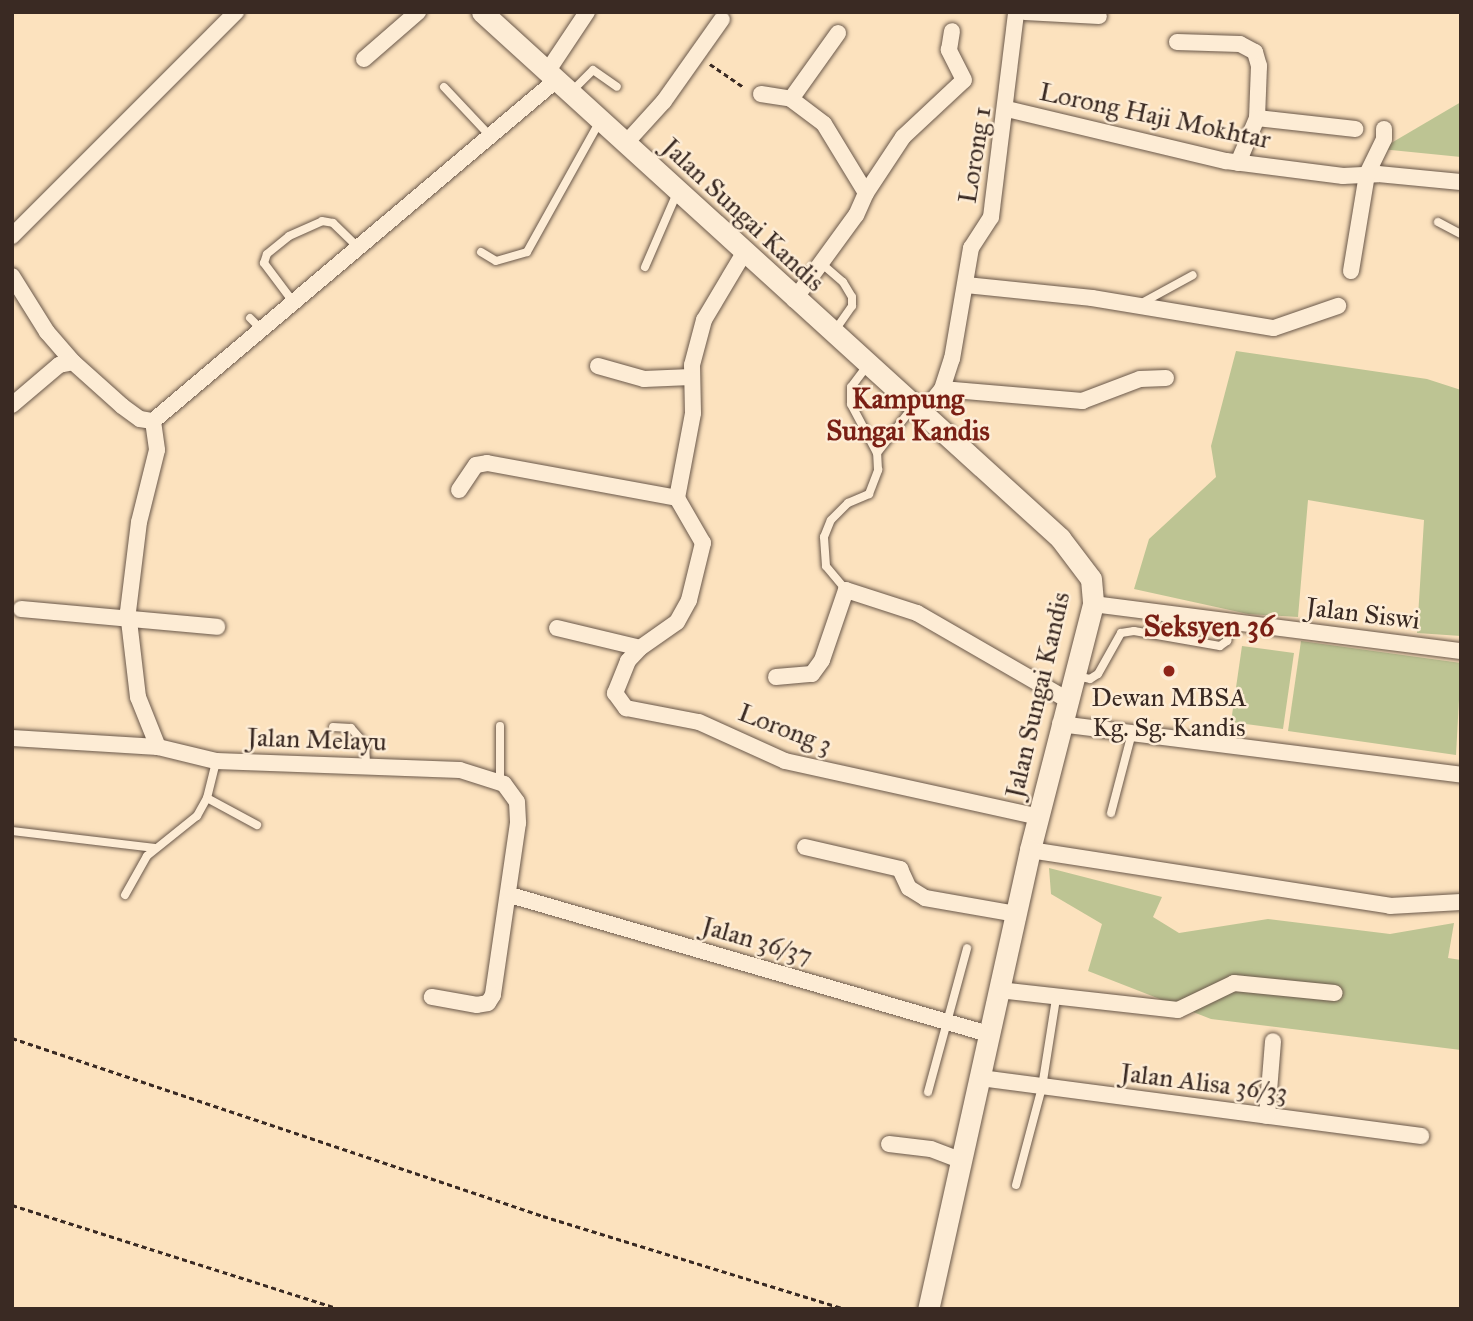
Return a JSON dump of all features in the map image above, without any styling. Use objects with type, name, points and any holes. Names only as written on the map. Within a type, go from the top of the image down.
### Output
[{"type":"street","points":[[12,236],[236,12]]},
{"type":"street","points":[[364,60],[418,12]]},
{"type":"street","name":"Jalan Sungai Kandis","points":[[482,12],[1075,555],[1091,579],[1093,604],[1066,699],[1030,850],[928,1309]]},
{"type":"street","points":[[12,276],[47,332],[73,362],[140,419],[153,421],[557,82],[587,12]]},
{"type":"street","name":"Lorong 1","points":[[917,411],[942,389],[967,285],[971,248],[991,217],[1007,109],[1016,12]]},
{"type":"street","points":[[1025,12],[1099,16]]},
{"type":"street","points":[[625,144],[664,101],[722,19]]},
{"type":"street","points":[[794,300],[856,215],[866,193],[903,137],[964,80],[949,50],[952,31]]},
{"type":"street","points":[[791,99],[838,33]]},
{"type":"street","points":[[1177,42],[1240,44],[1255,52],[1259,66],[1257,118],[1238,163]]},
{"type":"street","points":[[761,94],[791,99],[824,124],[866,193]]},
{"type":"street","name":"Lorong Haji Mokhtar","points":[[1007,109],[1238,163],[1461,182]]},
{"type":"street","points":[[1257,118],[1355,130]]},
{"type":"street","points":[[1351,271],[1367,174],[1384,139],[1384,129]]},
{"type":"street","points":[[459,490],[476,465],[487,463],[677,498],[693,413],[691,377],[704,320],[744,253]]},
{"type":"street","points":[[967,285],[1134,306],[1274,328],[1338,306]]},
{"type":"street","points":[[12,405],[59,365],[73,362]]},
{"type":"street","points":[[598,366],[644,379],[691,377]]},
{"type":"street","points":[[942,389],[1082,401],[1140,379],[1166,378]]},
{"type":"street","points":[[153,421],[157,450],[132,564],[129,619],[138,697],[158,747]]},
{"type":"street","name":"Lorong 3","points":[[677,498],[703,543],[698,573],[677,622],[640,648],[628,662],[615,693],[626,708],[699,722],[785,761],[1039,817]]},
{"type":"street","points":[[776,677],[812,674],[822,660],[846,590],[917,613],[1066,699]]},
{"type":"street","name":"Jalan Siswi","points":[[1093,604],[1461,650]]},
{"type":"street","points":[[21,609],[217,627]]},
{"type":"street","points":[[557,628],[640,648]]},
{"type":"street","points":[[1060,724],[1461,775]]},
{"type":"street","points":[[136,746],[148,726]]},
{"type":"street","name":"Jalan Melayu","points":[[12,738],[158,747],[216,761],[460,770],[500,783]]},
{"type":"street","points":[[432,998],[488,1003],[510,894],[517,802],[500,783]]},
{"type":"street","points":[[805,847],[900,869],[909,888],[925,898],[1016,914]]},
{"type":"street","points":[[1030,850],[1390,906],[1461,902]]},
{"type":"street","name":"Jalan 36/37","points":[[510,894],[990,1034]]},
{"type":"street","points":[[999,990],[1056,999],[1178,1010],[1234,983],[1335,993]]},
{"type":"street","points":[[1268,1116],[1273,1041]]},
{"type":"street","name":"Jalan Alisa 36/33","points":[[981,1078],[1422,1136]]},
{"type":"street","points":[[889,1144],[931,1149],[962,1161]]},
{"type":"lane","points":[[557,82],[593,70],[617,87]]},
{"type":"lane","points":[[444,86],[490,136]]},
{"type":"lane","points":[[481,253],[496,261],[527,252],[600,121]]},
{"type":"lane","points":[[645,267],[677,192]]},
{"type":"lane","points":[[293,303],[264,263],[267,254],[289,236],[322,221],[334,223],[359,248]]},
{"type":"lane","points":[[1438,222],[1461,234]]},
{"type":"lane","points":[[821,263],[843,282],[852,297],[852,306],[832,335]]},
{"type":"lane","points":[[1134,306],[1182,285],[1193,275]]},
{"type":"lane","points":[[250,318],[262,330]]},
{"type":"lane","points":[[846,590],[826,566],[824,537],[831,520],[848,503],[869,494],[878,470],[877,453],[850,404],[851,387],[867,366]]},
{"type":"lane","points":[[877,453],[917,411]]},
{"type":"lane","points":[[1073,676],[1090,679],[1098,674],[1121,633],[1134,631],[1220,646],[1227,641],[1231,622]]},
{"type":"lane","points":[[500,726],[500,783]]},
{"type":"lane","points":[[333,727],[351,728],[365,744],[366,766]]},
{"type":"lane","points":[[1111,813],[1132,733]]},
{"type":"lane","points":[[125,895],[155,848],[197,816],[207,798],[216,761]]},
{"type":"lane","points":[[207,798],[257,825]]},
{"type":"lane","points":[[12,831],[155,848]]},
{"type":"lane","points":[[928,1092],[968,948]]},
{"type":"lane","points":[[1016,1185],[1042,1087],[1056,999]]},
{"type":"path","points":[[696,55],[761,94]]},
{"type":"path","points":[[12,1038],[543,1216],[846,1309]]},
{"type":"path","points":[[12,1205],[339,1309]]},
{"type":"green space","points":[[1461,102],[1461,157],[1381,149]]},
{"type":"green space","points":[[1236,351],[1427,379],[1461,390],[1461,636],[1417,633],[1424,520],[1308,500],[1298,617],[1248,614],[1134,589],[1149,539],[1216,477],[1211,446]]},
{"type":"green space","points":[[1301,641],[1461,663],[1456,755],[1288,731]]},
{"type":"green space","points":[[1242,646],[1294,653],[1283,729],[1231,722]]},
{"type":"green space","points":[[1049,868],[1162,897],[1153,917],[1179,933],[1268,919],[1390,934],[1454,923],[1448,958],[1461,960],[1461,1050],[1211,1019],[1088,971],[1102,924],[1051,894]]},
{"type":"place","name":"Dewan MBSA Kg. Sg. Kandis","points":[[1169,671]]},
{"type":"district","name":"Kampung Sungai Kandis","points":[[908,415]]},
{"type":"district","name":"Seksyen 36","points":[[1209,626]]}]
